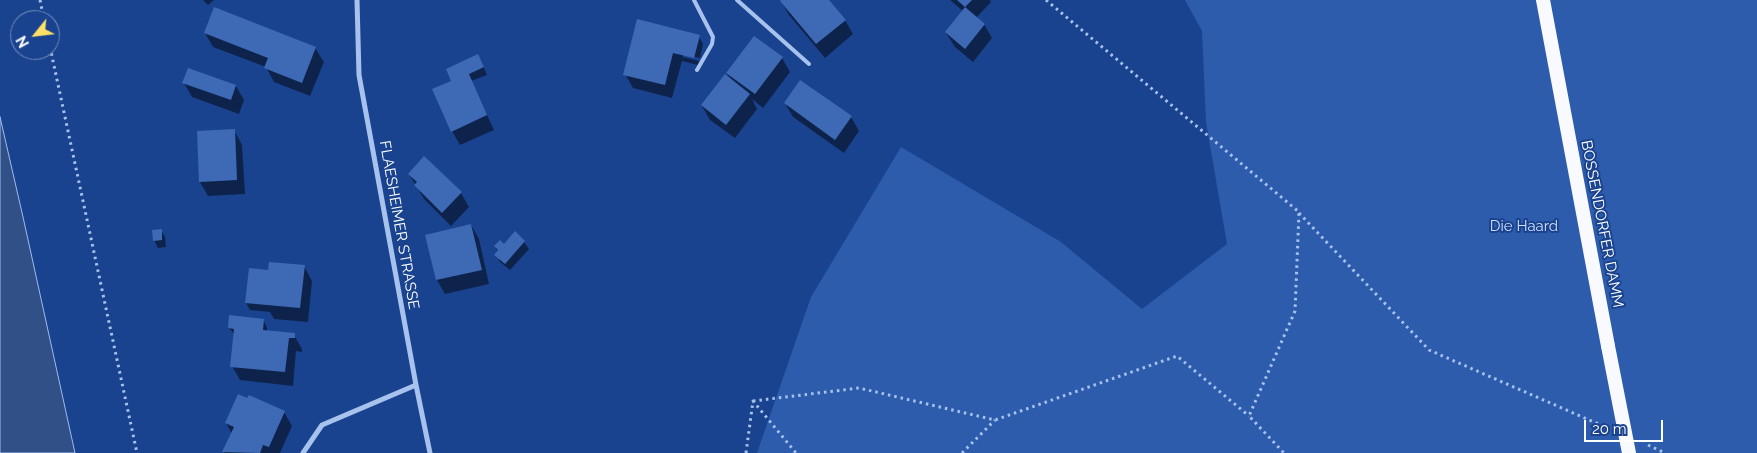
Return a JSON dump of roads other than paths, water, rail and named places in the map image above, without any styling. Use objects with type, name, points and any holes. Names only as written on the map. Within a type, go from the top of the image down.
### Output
[{"type":"highway","name":"BOSSENDORFER DAMM","points":[[1543,0],[1629,453]]},
{"type":"street","name":"FLAESHEIMER STRASSE","points":[[357,0],[359,75],[430,453]]},
{"type":"street","points":[[303,453],[322,425],[416,385]]},
{"type":"lane","points":[[694,0],[713,37],[712,44],[697,70]]},
{"type":"lane","points":[[737,0],[809,64]]},
{"type":"park label","name":"Die Haard","points":[[1524,226]]}]
